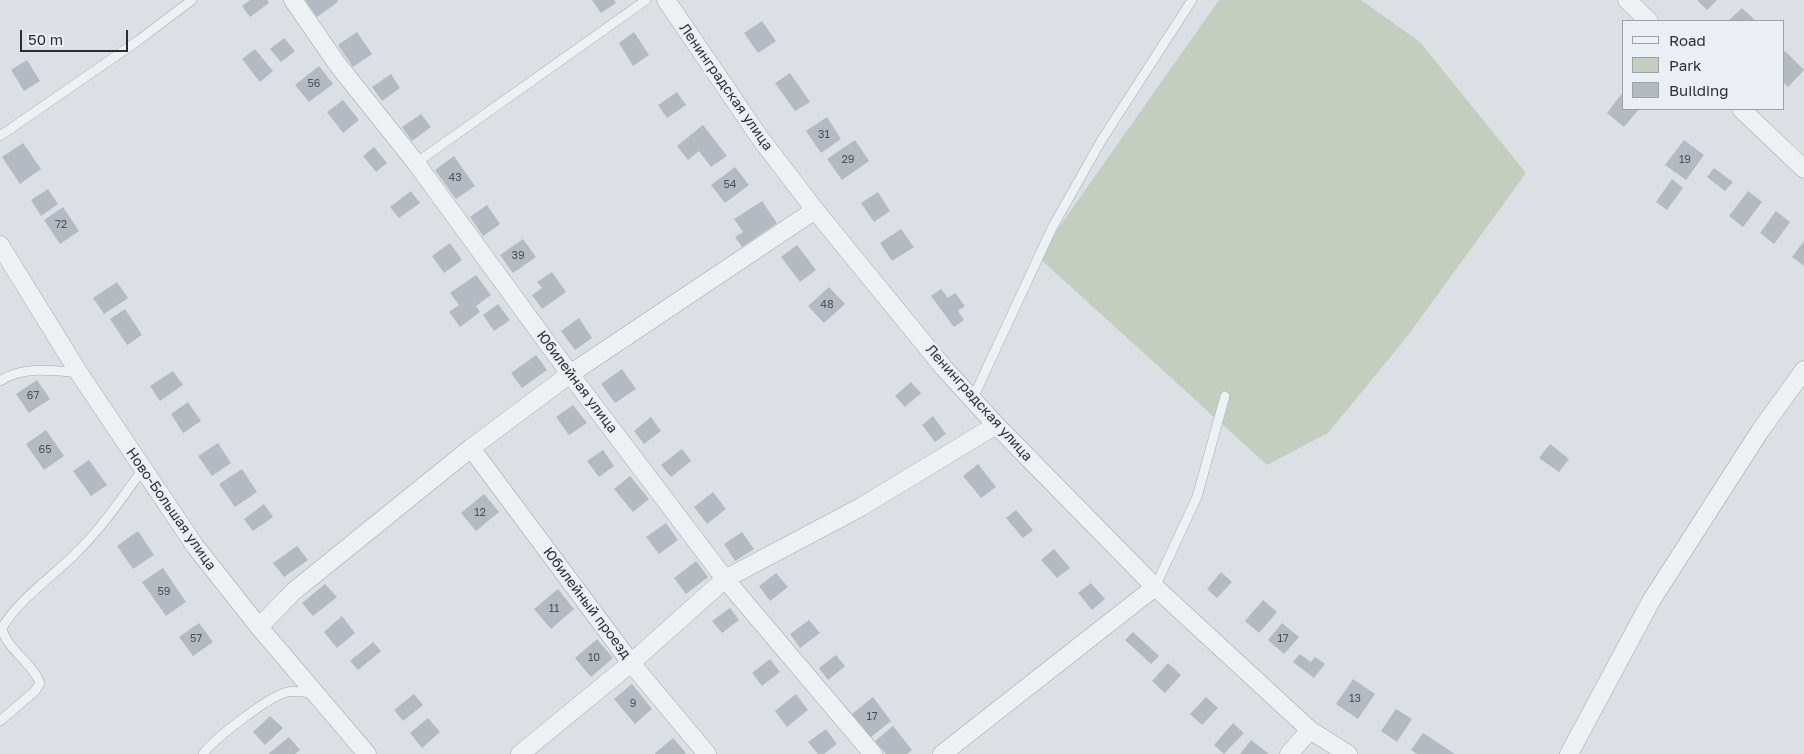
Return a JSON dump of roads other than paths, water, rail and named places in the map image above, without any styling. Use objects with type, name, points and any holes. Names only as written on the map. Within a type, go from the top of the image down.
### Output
[{"type":"street","name":"Юбилейная улица","points":[[293,0],[338,65],[416,163],[570,374],[725,579],[873,754]]},
{"type":"street","name":"Ленинградская улица","points":[[666,0],[760,138],[815,210],[944,368],[996,425],[1155,587],[1310,730],[1348,754]]},
{"type":"street","points":[[1627,0],[1649,20]]},
{"type":"street","points":[[1742,110],[1804,169]]},
{"type":"street","points":[[259,627],[294,591],[471,448],[570,374],[815,210]]},
{"type":"street","name":"Ново-Большая улица","points":[[0,245],[79,373],[195,546],[259,627],[367,754]]},
{"type":"street","points":[[1569,754],[1651,601],[1760,431],[1804,370]]},
{"type":"street","points":[[520,754],[630,663],[725,579],[861,507],[996,425]]},
{"type":"street","name":"Юбилейный проезд","points":[[471,448],[630,663],[707,754]]},
{"type":"street","points":[[942,754],[1155,587]]},
{"type":"street","points":[[1289,754],[1310,730]]},
{"type":"lane","points":[[0,136],[139,40],[192,0]]},
{"type":"lane","points":[[416,163],[646,0]]},
{"type":"lane","points":[[973,398],[1052,228],[1101,141],[1192,0]]},
{"type":"lane","points":[[0,381],[10,375],[43,369],[79,373]]},
{"type":"lane","points":[[1155,587],[1197,497],[1225,396]]},
{"type":"lane","points":[[0,721],[35,691],[40,683],[36,673],[4,637],[2,628],[10,615],[76,554],[143,469]]},
{"type":"lane","points":[[202,754],[246,717],[275,697],[288,692],[315,693]]}]
